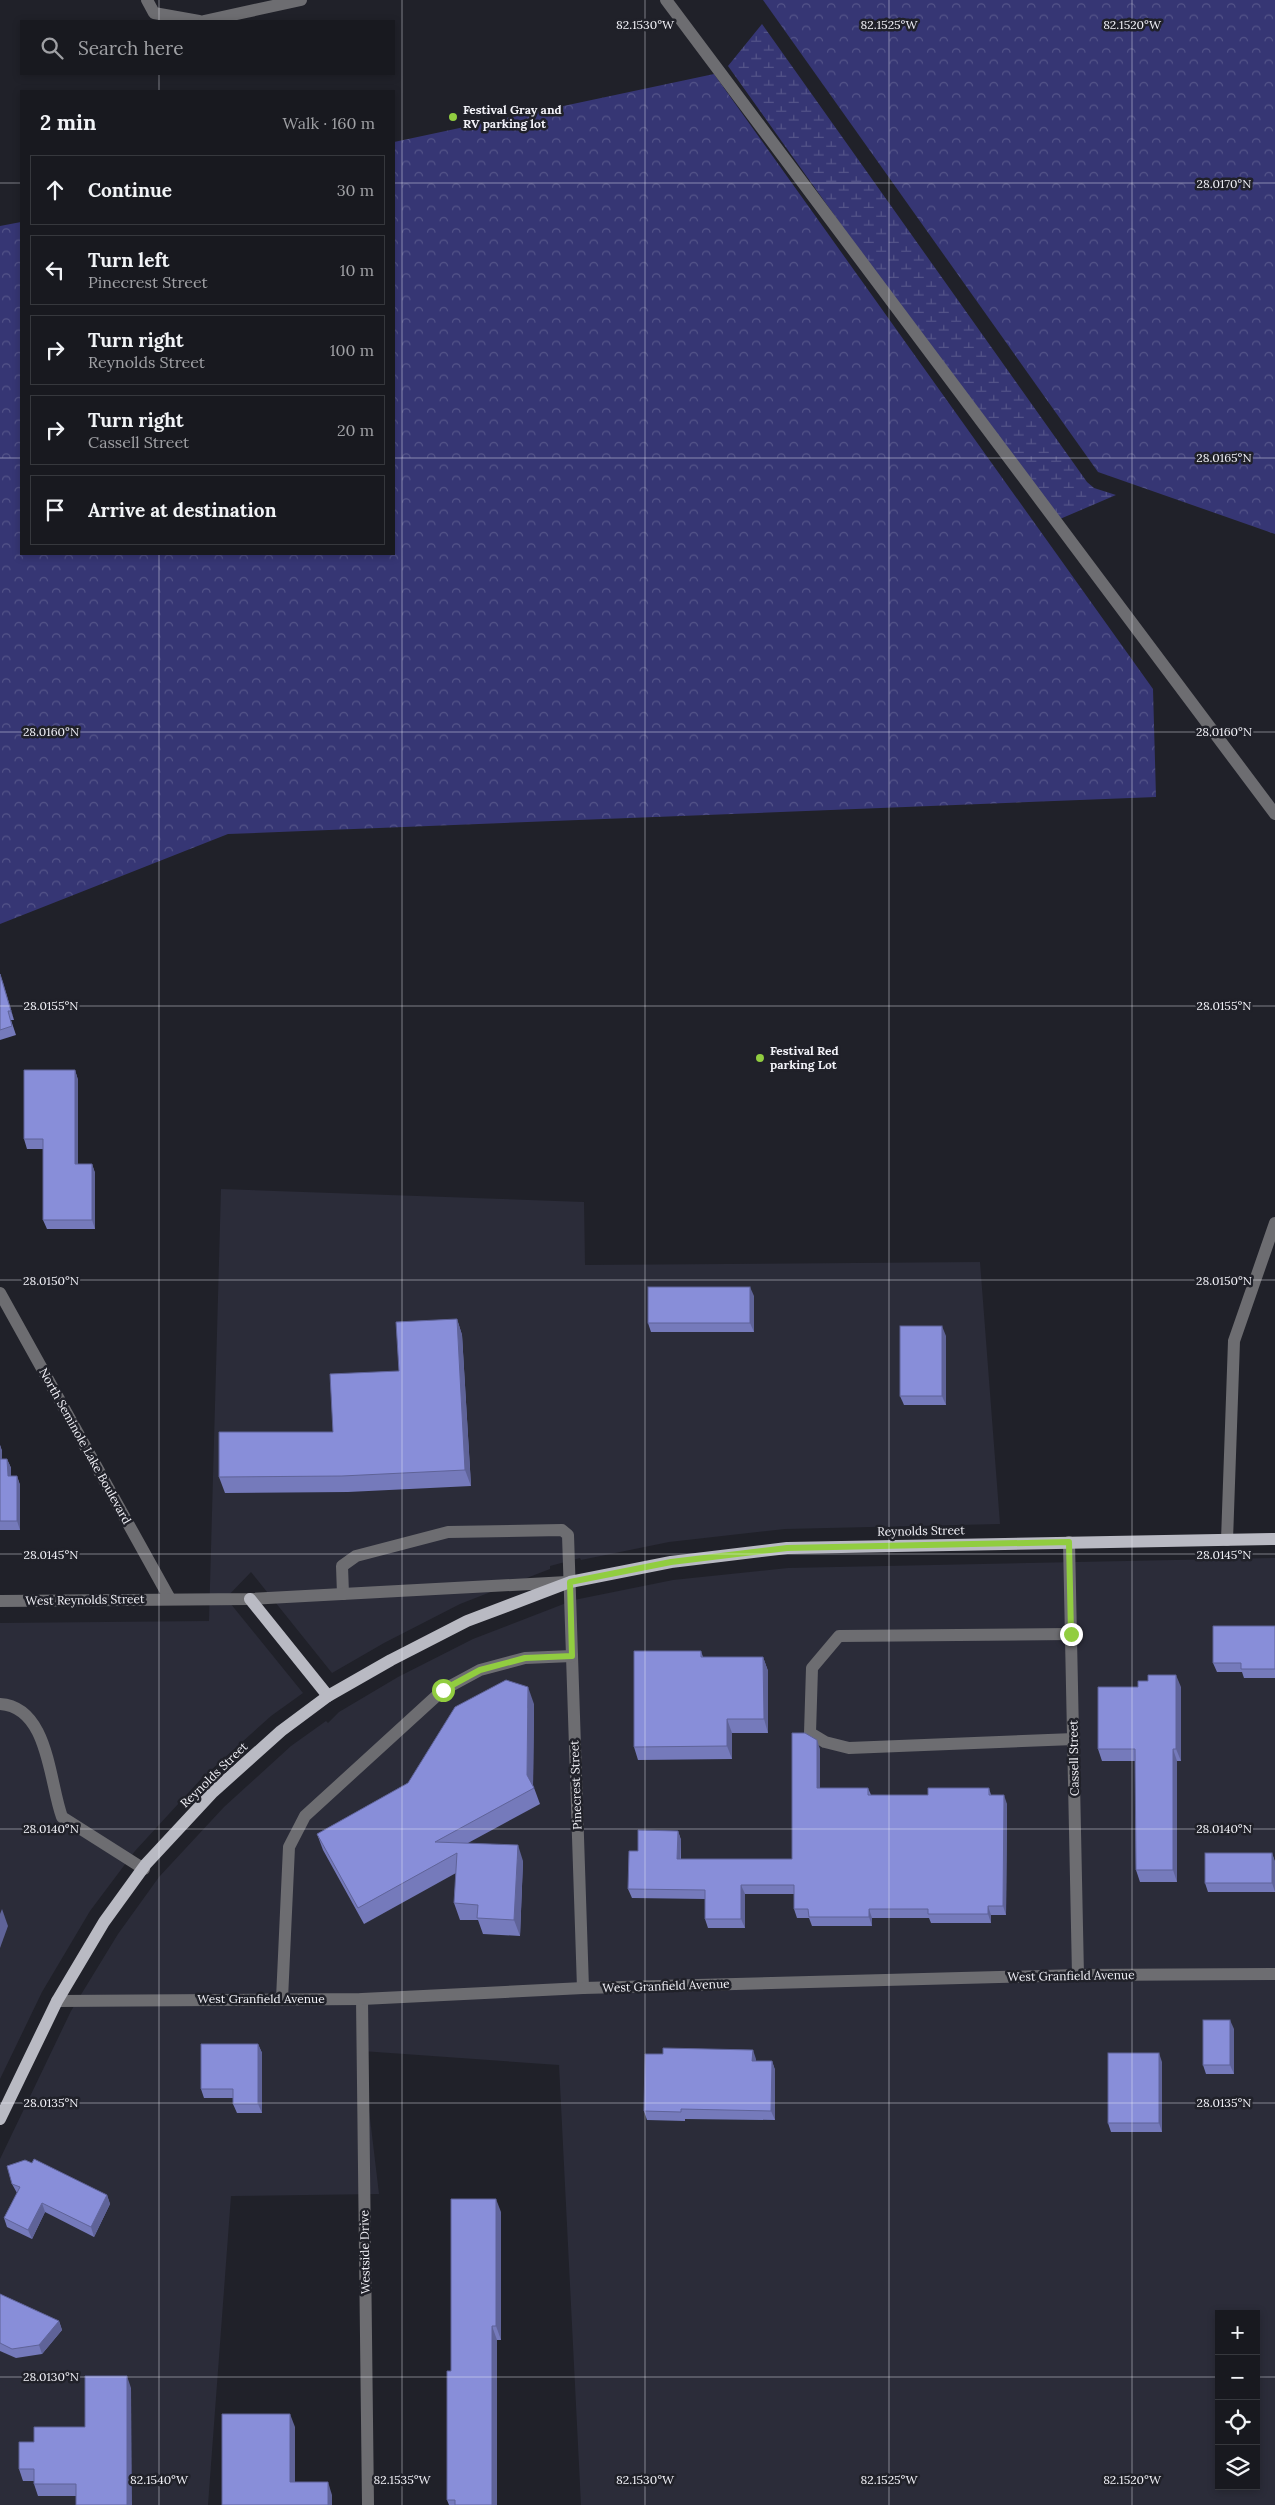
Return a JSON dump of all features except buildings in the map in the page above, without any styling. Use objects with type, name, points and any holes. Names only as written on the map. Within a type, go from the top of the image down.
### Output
[{"type":"main road","name":"Reynolds Street","points":[[0,2119],[57,2001],[104,1922],[144,1869],[213,1792],[281,1731],[328,1696],[391,1660],[467,1621],[570,1582],[671,1562],[787,1548],[1275,1539]]},
{"type":"main road","points":[[250,1599],[328,1696]]},
{"type":"street","points":[[148,0],[154,13],[193,20]]},
{"type":"street","points":[[209,20],[301,0]]},
{"type":"street","points":[[666,0],[1275,814]]},
{"type":"street","points":[[1227,1540],[1234,1340],[1275,1223]]},
{"type":"street","name":"North Seminole Lake Boulevard","points":[[0,1293],[170,1599]]},
{"type":"street","name":"Pinecrest Street","points":[[343,1594],[342,1566],[356,1556],[448,1532],[562,1530],[568,1535],[582,1988]]},
{"type":"street","name":"Cassell Street","points":[[1069,1542],[1078,1975]]},
{"type":"street","name":"Reynolds Street","points":[[170,1599],[250,1599],[570,1582]]},
{"type":"street","name":"West Reynolds Street","points":[[0,1601],[170,1599]]},
{"type":"street","points":[[1071,1634],[840,1636],[812,1668],[810,1733],[825,1742],[849,1748],[1074,1739]]},
{"type":"street","points":[[282,1999],[289,1847],[305,1816],[443,1690],[480,1670],[525,1658],[572,1656]]},
{"type":"street","points":[[0,1704],[9,1705],[27,1716],[45,1748],[56,1802],[62,1817],[144,1869]]},
{"type":"street","name":"West Granfield Avenue","points":[[57,2001],[362,1999],[582,1988],[1078,1975],[1275,1974]]},
{"type":"street","name":"Westside Drive","points":[[362,1999],[368,2505]]},
{"type":"shaded area","points":[[221,1189],[584,1202],[585,1265],[980,1262],[1000,1524],[785,1529],[669,1542],[581,1560],[580,1558],[550,1566],[550,1569],[460,1604],[384,1643],[332,1673],[251,1572],[226,1598],[303,1693],[271,1716],[201,1779],[135,1851],[90,1911],[42,1992],[0,2079],[0,1623],[209,1621]]},
{"type":"shaded area","points":[[1275,1558],[1275,2505],[581,2505],[559,2065],[362,2051],[379,2194],[231,2196],[208,2505],[0,2505],[0,2159],[71,2011],[118,1934],[159,1877],[224,1807],[291,1746],[326,1721],[328,1723],[339,1712],[398,1677],[473,1639],[574,1600],[673,1580],[788,1568]]},
{"type":"green space","points":[[763,0],[1275,0],[1275,534],[1098,472]]},
{"type":"green space","points":[[762,24],[1087,482],[1094,488],[1116,495],[1053,522],[728,66]]},
{"type":"green space","points":[[714,74],[1153,689],[1156,797],[228,834],[0,924],[0,226],[20,222],[20,555],[395,555],[395,142]]},
{"type":"place","name":"Festival Gray and RV parking lot","points":[[453,117]]},
{"type":"place","name":"Festival Red parking Lot","points":[[760,1058]]},
{"type":"route","points":[[443,1690],[480,1670],[525,1658],[572,1656],[570,1582],[671,1562],[787,1548],[1069,1542],[1071,1634]]}]
